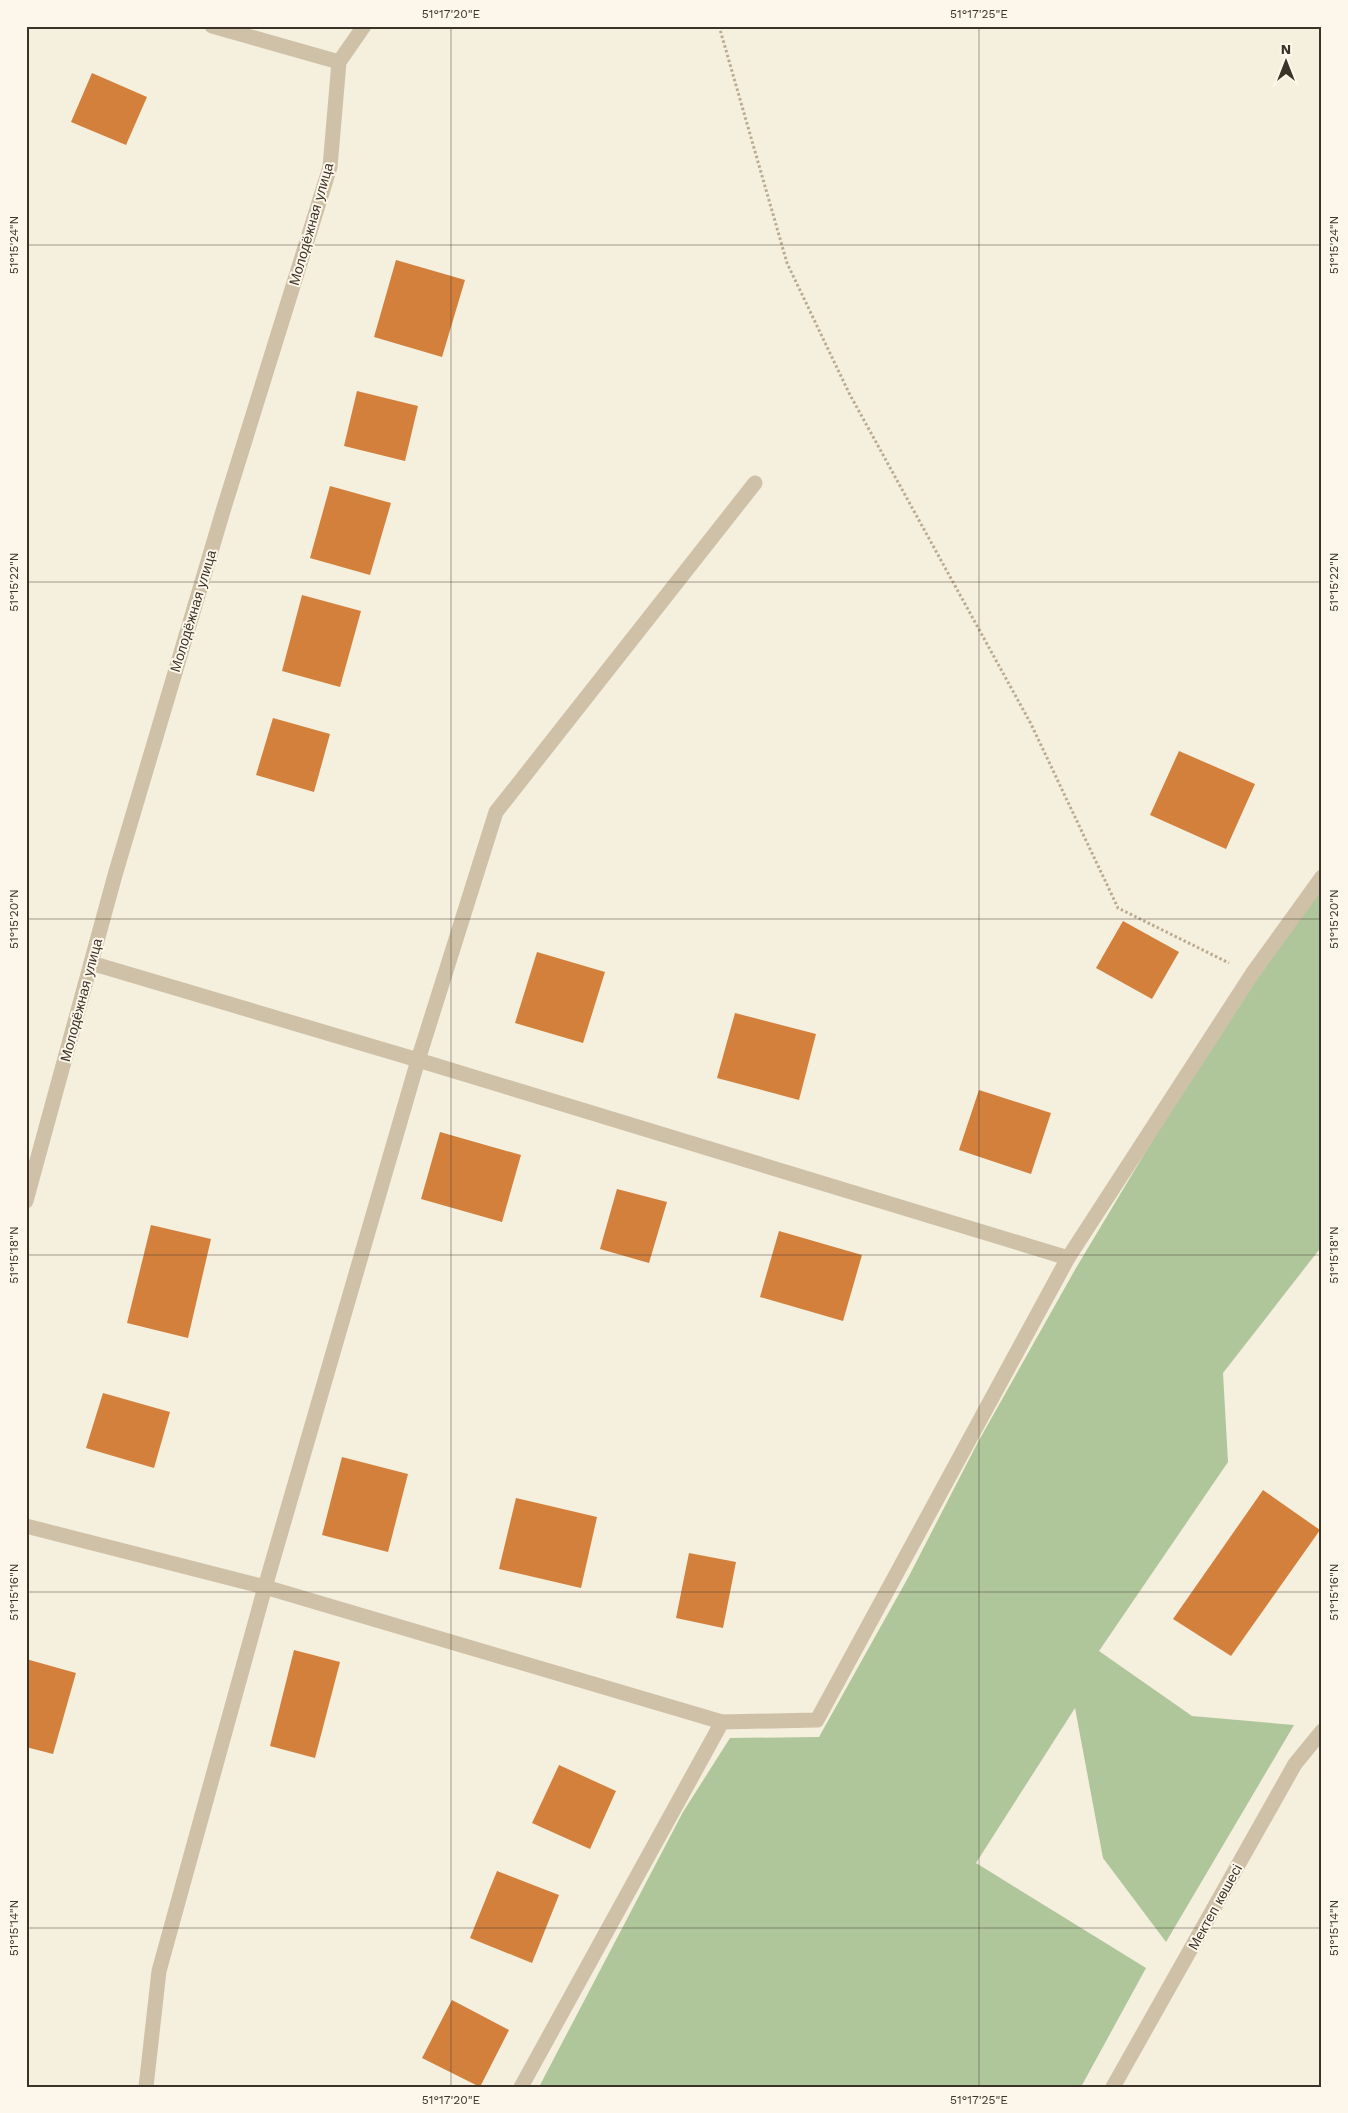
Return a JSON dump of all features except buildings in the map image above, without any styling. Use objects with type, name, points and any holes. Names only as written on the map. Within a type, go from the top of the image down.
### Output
[{"type":"street","points":[[212,26],[339,62]]},
{"type":"street","name":"Молодёжная улица","points":[[26,1201],[114,875],[220,521],[330,167],[339,62],[364,26]]},
{"type":"street","points":[[146,2087],[159,1971],[265,1587],[418,1060],[496,812],[755,483]]},
{"type":"street","points":[[26,1526],[265,1587],[722,1722],[817,1720],[1068,1258],[1252,974],[1322,877]]},
{"type":"street","points":[[91,963],[418,1060],[1068,1258]]},
{"type":"street","points":[[521,2087],[722,1722]]},
{"type":"street","name":"Мектеп көшесі","points":[[1113,2087],[1295,1764],[1322,1731]]},
{"type":"path","points":[[718,26],[787,263],[849,393],[1031,724],[1118,908],[1252,974]]},
{"type":"green space","points":[[1322,883],[1322,1246],[1223,1373],[1228,1462],[1099,1651],[1192,1716],[1294,1725],[1166,1942],[1103,1858],[1075,1708],[976,1863],[1146,1968],[1081,2087],[539,2087],[683,1812],[730,1738],[819,1737],[909,1576],[978,1442],[1076,1268],[1252,974]]}]
